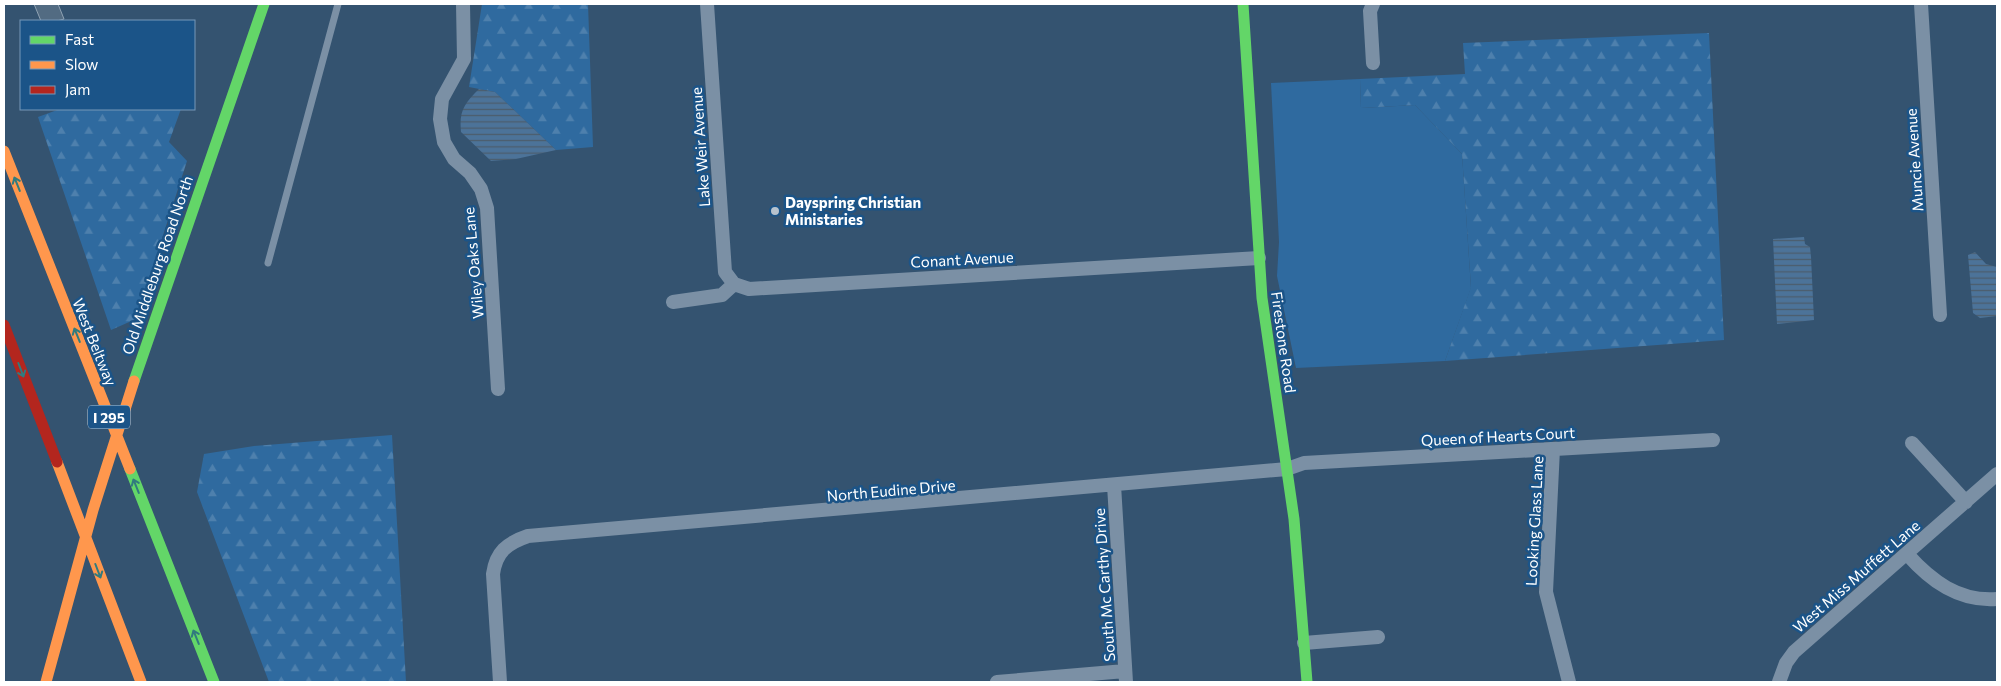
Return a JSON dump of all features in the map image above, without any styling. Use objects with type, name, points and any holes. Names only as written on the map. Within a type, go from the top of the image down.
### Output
[{"type":"main road","name":"Old Middleburg Road North","points":[[46,682],[60,624],[101,482],[142,356],[264,4]]},
{"type":"main road","name":"Firestone Road","points":[[1243,4],[1262,298],[1294,519],[1307,682]]},
{"type":"main road","name":"West Beltway","points":[[4,151],[214,682]]},
{"type":"main road","points":[[4,324],[141,682]]},
{"type":"street","name":"Wiley Oaks Lane","points":[[463,4],[464,59],[442,99],[440,119],[444,142],[454,159],[470,173],[481,189],[487,208],[498,389]]},
{"type":"street","name":"Lake Weir Avenue","points":[[707,4],[725,272],[734,284]]},
{"type":"street","points":[[1372,4],[1370,12],[1372,63]]},
{"type":"street","name":"Muncie Avenue","points":[[1920,4],[1940,315]]},
{"type":"street","name":"Conant Avenue","points":[[734,284],[749,288],[1259,258]]},
{"type":"street","points":[[673,302],[722,295],[734,284]]},
{"type":"street","name":"Queen of Hearts Court","points":[[1287,469],[1304,463],[1712,440]]},
{"type":"street","points":[[1912,443],[1966,502]]},
{"type":"street","name":"Looking Glass Lane","points":[[1553,449],[1546,592],[1569,682]]},
{"type":"street","name":"North Eudine Drive","points":[[500,682],[493,574],[495,560],[502,550],[513,541],[528,536],[834,512],[1287,469]]},
{"type":"street","name":"West Miss Muffett Lane","points":[[1779,682],[1786,663],[1794,652],[1997,474]]},
{"type":"street","name":"South Mc Carthy Drive","points":[[1114,485],[1126,677]]},
{"type":"street","points":[[1907,554],[1926,576],[1947,590],[1968,597],[1997,599]]},
{"type":"street","points":[[1304,643],[1378,637]]},
{"type":"street","points":[[997,682],[1126,677]]},
{"type":"lane","points":[[268,263],[338,4]]},
{"type":"green space","points":[[482,4],[588,4],[593,147],[556,150],[495,92],[469,87]]},
{"type":"green space","points":[[1709,33],[1724,340],[1445,361],[1471,287],[1462,154],[1415,105],[1361,108],[1360,79],[1465,74],[1463,43]]},
{"type":"green space","points":[[1360,79],[1361,108],[1415,105],[1462,154],[1471,288],[1445,361],[1296,368],[1277,276],[1279,242],[1271,83]]},
{"type":"green space","points":[[57,110],[181,110],[169,142],[187,161],[136,319],[111,330],[38,117]]},
{"type":"green space","points":[[392,435],[406,682],[269,682],[197,492],[204,454],[254,446]]},
{"type":"shaded area","points":[[479,89],[495,92],[556,150],[516,159],[491,161],[461,132],[461,119],[464,108]]},
{"type":"shaded area","points":[[1804,237],[1805,244],[1810,247],[1814,320],[1777,324],[1773,239]]},
{"type":"shaded area","points":[[1975,252],[1986,264],[1997,267],[1997,316],[1980,318],[1973,313],[1968,255]]},
{"type":"building","points":[[34,4],[58,4],[64,19],[41,20]]},
{"type":"traffic: fast","points":[[134,381],[264,4]]},
{"type":"traffic: fast","points":[[1243,4],[1262,298],[1294,519],[1307,682]]},
{"type":"traffic: fast","points":[[130,469],[214,682]]},
{"type":"traffic: slow","points":[[4,151],[130,469]]},
{"type":"traffic: slow","points":[[46,682],[93,510],[134,381]]},
{"type":"traffic: slow","points":[[57,462],[141,682]]},
{"type":"traffic: jam","points":[[4,325],[57,462]]},
{"type":"place","name":"Dayspring Christian Ministaries","points":[[775,211]]}]
